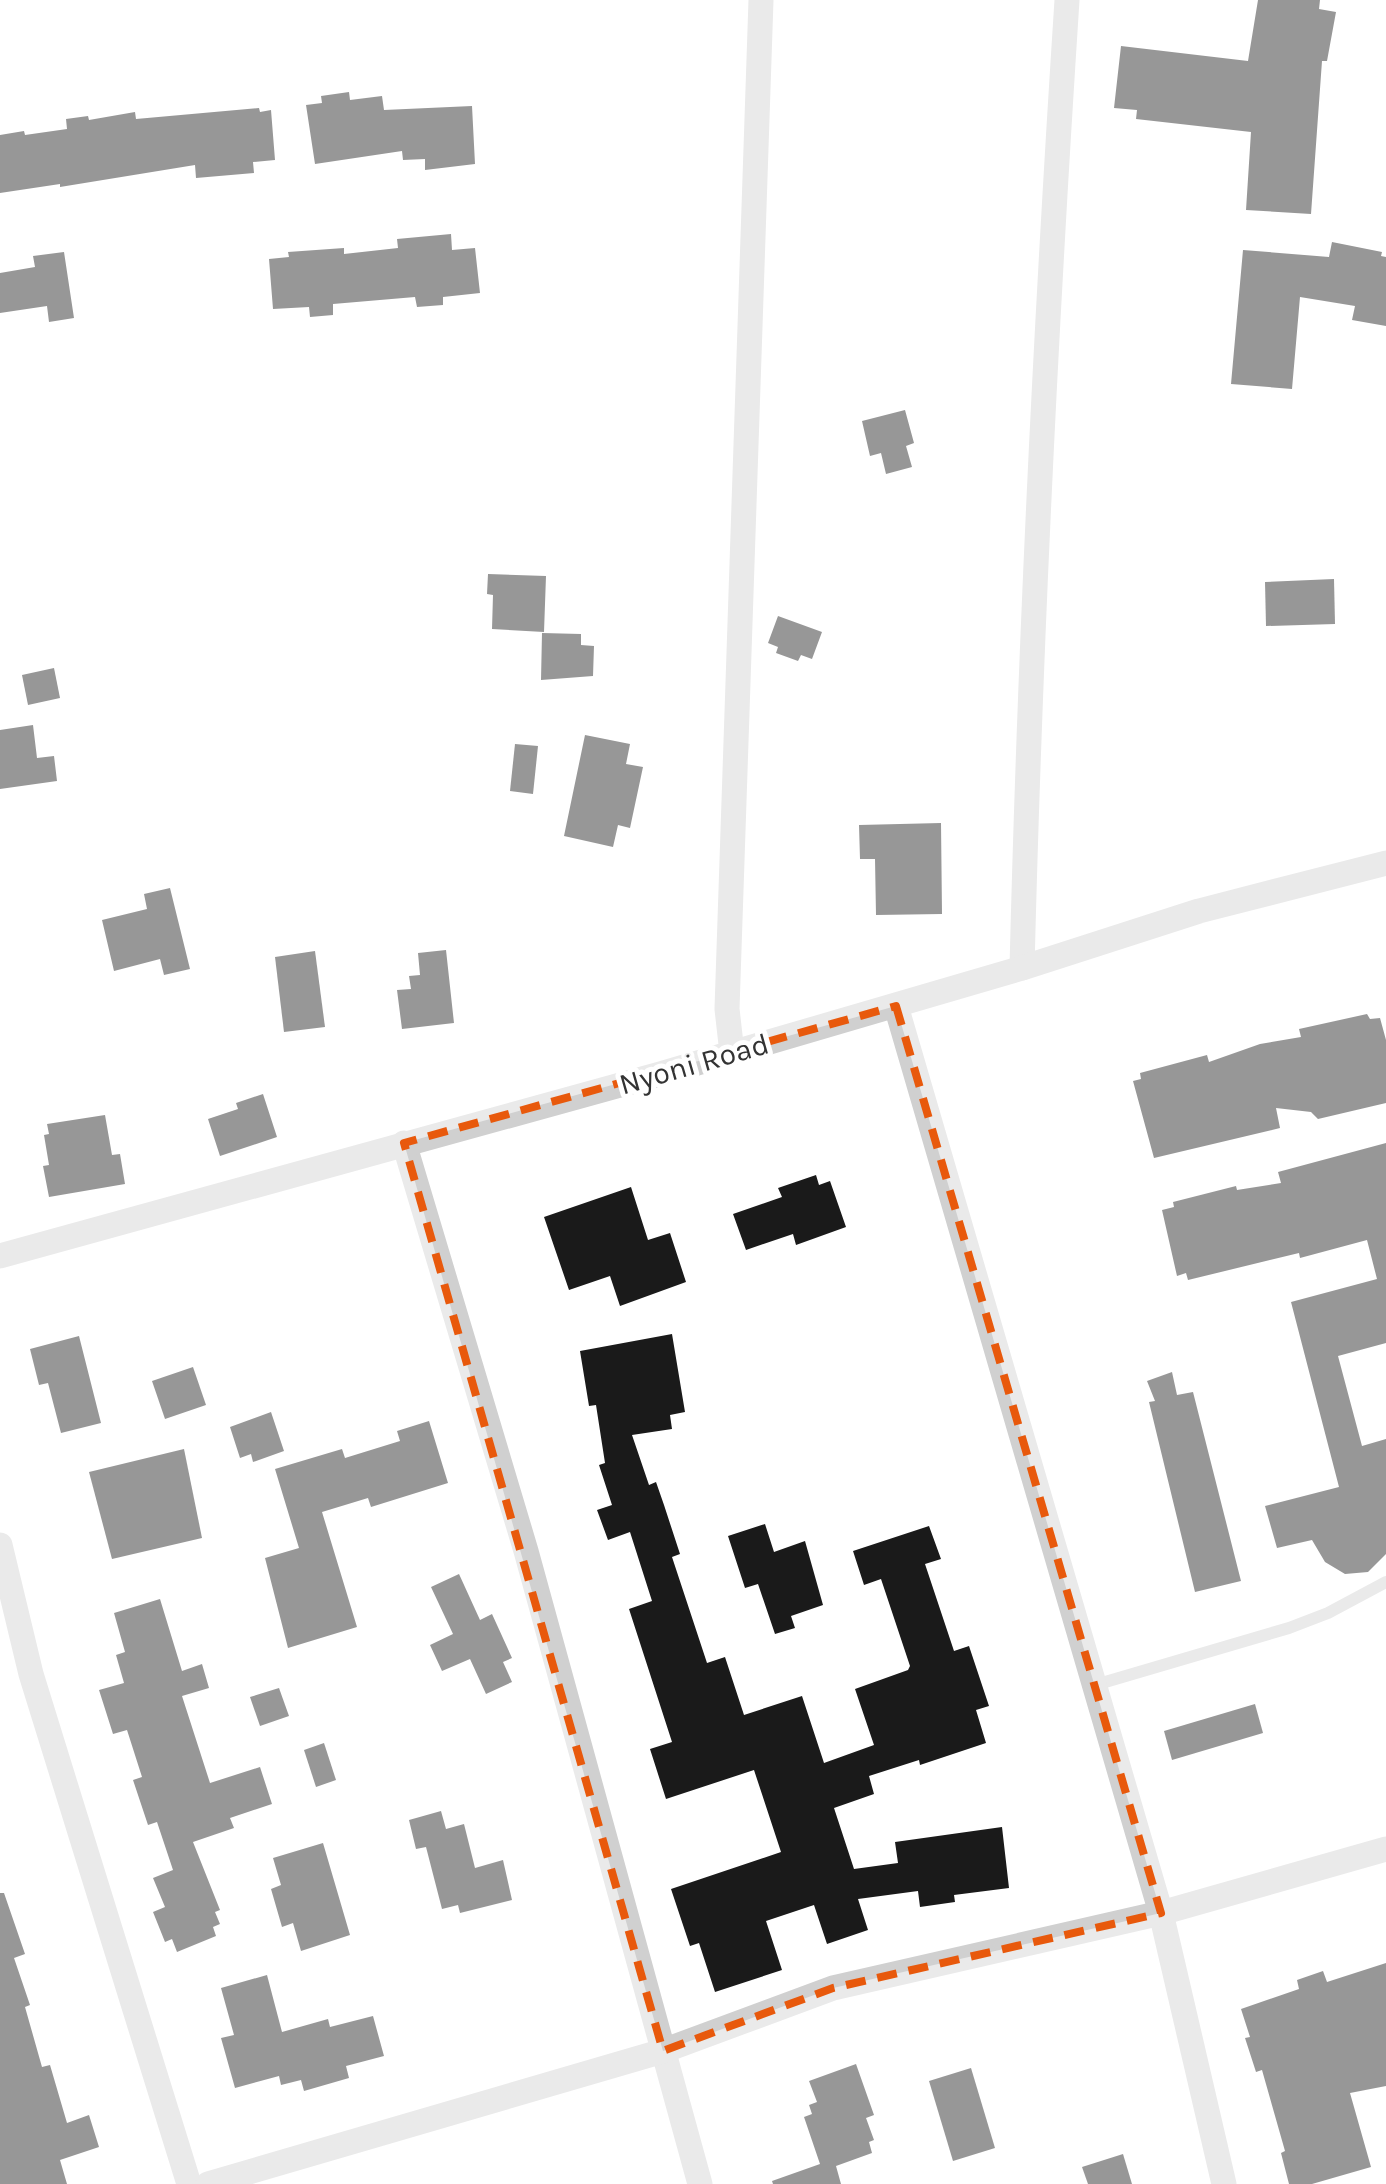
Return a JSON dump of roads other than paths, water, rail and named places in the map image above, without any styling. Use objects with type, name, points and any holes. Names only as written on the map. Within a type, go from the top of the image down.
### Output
[{"type":"street","points":[[732,1053],[726,1009],[761,0]]},
{"type":"street","points":[[1022,968],[1044,354],[1067,0]]},
{"type":"street","name":"Nyoni Road","points":[[0,1256],[732,1053],[1022,968],[1199,911],[1386,862]]},
{"type":"street","points":[[896,1006],[1160,1913],[1224,2184]]},
{"type":"street","points":[[404,1143],[526,1551],[700,2184]]},
{"type":"street","points":[[0,1545],[31,1674],[189,2184]]},
{"type":"street","points":[[208,2184],[663,2051],[851,1983],[1160,1913],[1386,1848]]},
{"type":"lane","points":[[1095,1685],[1290,1628],[1328,1614],[1386,1582]]}]
